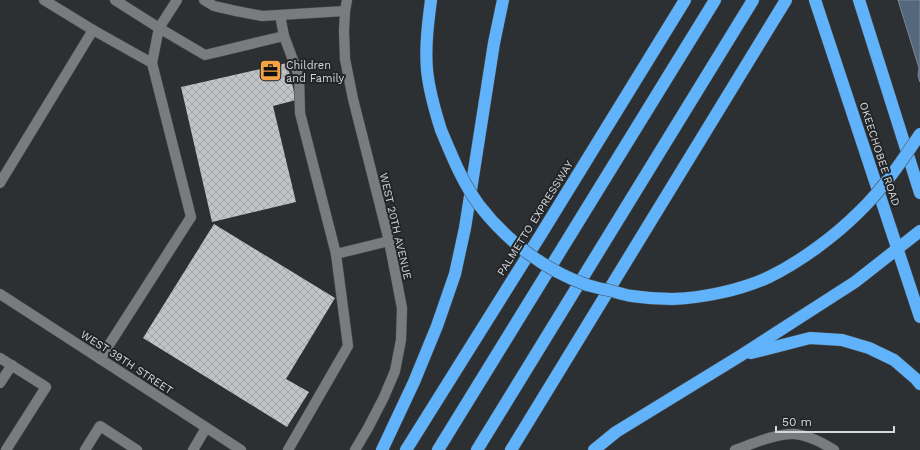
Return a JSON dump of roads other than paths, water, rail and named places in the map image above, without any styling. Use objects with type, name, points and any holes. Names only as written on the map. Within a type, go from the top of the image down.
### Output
[{"type":"highway","points":[[431,0],[426,46],[427,71],[432,102],[441,130],[461,176],[478,204],[500,229],[523,250],[558,272],[587,285],[631,296],[672,299],[705,296],[745,286],[769,277],[827,240],[859,212],[897,168],[920,134]]},
{"type":"highway","points":[[382,450],[417,374],[455,274],[465,228],[494,43],[503,0]]},
{"type":"highway","name":"PALMETTO EXPRESSWAY","points":[[406,450],[685,0]]},
{"type":"highway","points":[[438,450],[714,0]]},
{"type":"highway","points":[[477,450],[753,0]]},
{"type":"highway","name":"OKEECHOBEE ROAD","points":[[815,0],[920,317]]},
{"type":"highway","points":[[858,0],[920,192]]},
{"type":"highway","points":[[511,450],[785,3]]},
{"type":"highway","points":[[594,450],[616,432],[740,356],[855,282],[920,231]]},
{"type":"highway","points":[[897,249],[920,288]]},
{"type":"highway","points":[[740,356],[810,338],[842,340],[869,348],[894,360],[920,384]]},
{"type":"street","points":[[44,0],[93,30],[152,63]]},
{"type":"street","points":[[115,0],[205,55],[284,36]]},
{"type":"street","points":[[100,359],[191,217],[152,63],[160,28],[176,0]]},
{"type":"street","points":[[204,0],[214,6],[262,16],[344,11]]},
{"type":"street","name":"WEST 20TH AVENUE","points":[[347,0],[344,11],[346,59],[353,98],[389,241],[402,308],[401,340],[395,371],[372,422],[355,450]]},
{"type":"street","points":[[280,15],[284,36],[299,76],[300,113],[336,254],[348,346],[288,450]]},
{"type":"street","points":[[0,183],[93,30]]},
{"type":"street","points":[[336,254],[389,241]]},
{"type":"street","name":"WEST 39TH STREET","points":[[2,299],[100,359],[241,450]]},
{"type":"street","points":[[0,358],[46,387],[6,450]]},
{"type":"street","points":[[0,383],[12,365]]},
{"type":"street","points":[[85,450],[100,426],[137,450]]},
{"type":"street","points":[[192,450],[206,428]]},
{"type":"street","points":[[735,450],[780,435],[794,434],[805,436],[834,450]]},
{"type":"water","points":[[898,0],[920,0],[920,82],[918,76],[919,68]]},
{"type":"place","name":"Children and Family","points":[[271,71]]}]
